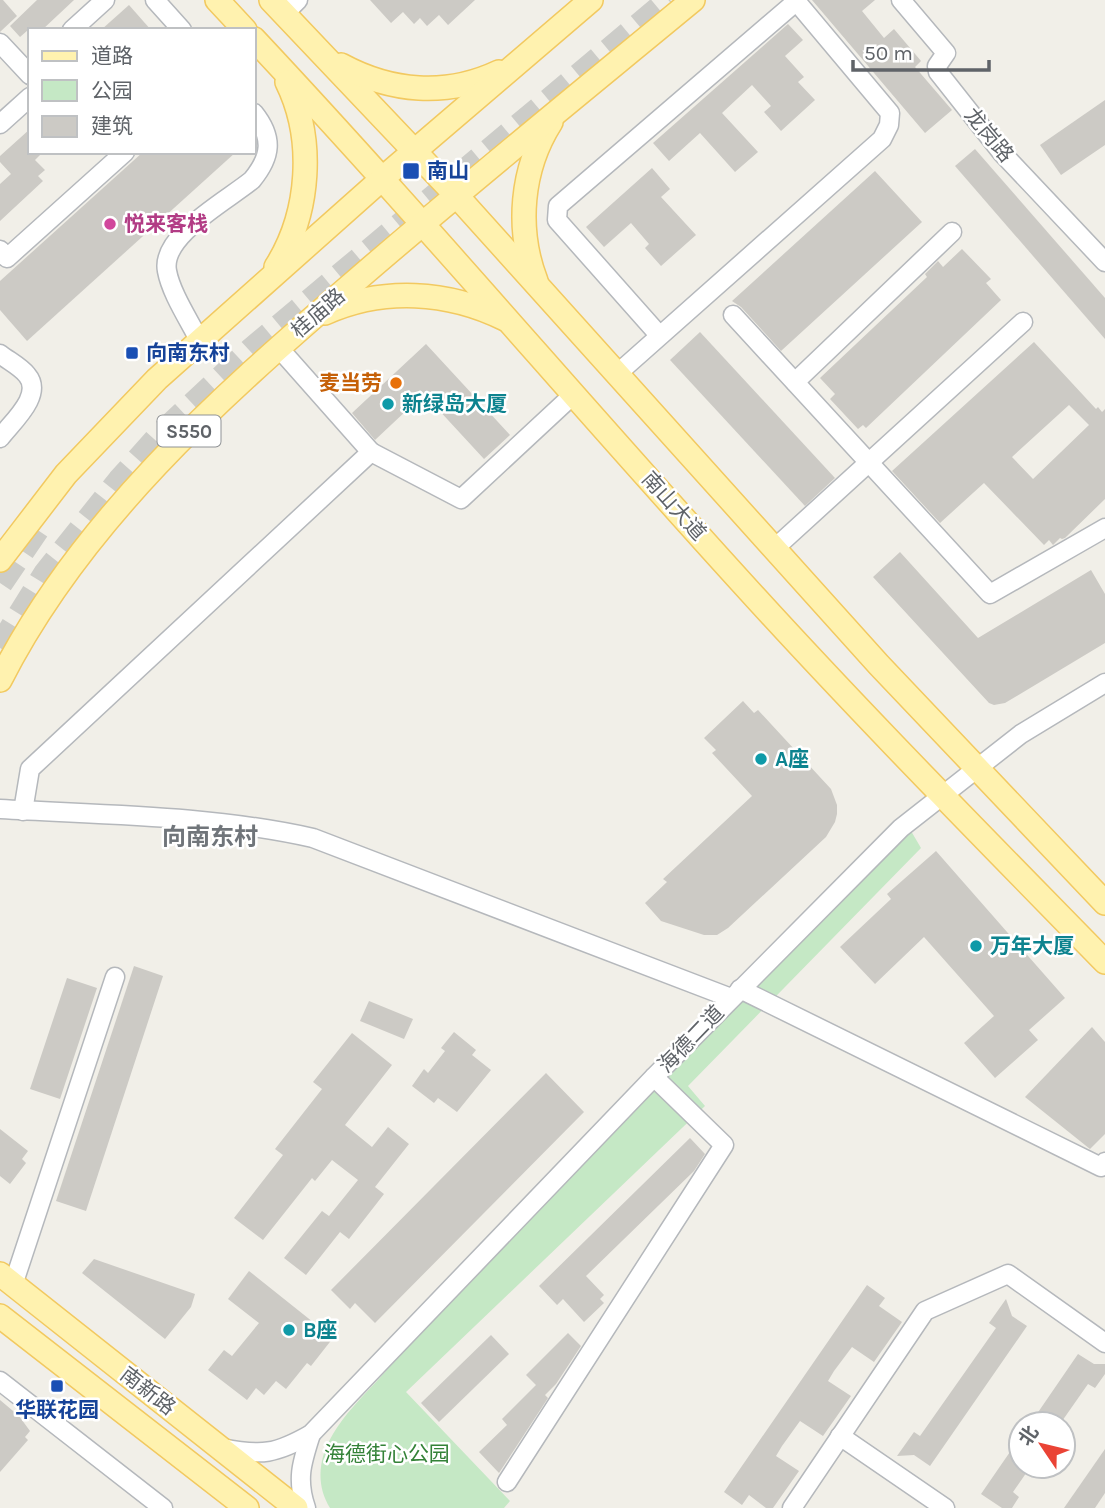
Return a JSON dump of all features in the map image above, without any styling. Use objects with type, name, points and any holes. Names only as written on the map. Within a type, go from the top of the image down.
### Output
[{"type":"main road","points":[[216,0],[243,28]]},
{"type":"main road","name":"S550","points":[[0,560],[91,446],[198,340],[592,0]]},
{"type":"main road","name":"桂庙路","points":[[0,680],[47,601],[124,502],[200,419],[278,347],[456,195],[694,0]]},
{"type":"main road","points":[[284,5],[308,39],[456,195],[879,665],[1105,903]]},
{"type":"main road","points":[[308,39],[338,64],[356,73],[383,83],[412,89],[470,83],[506,69],[523,58]]},
{"type":"main road","name":"南山大道","points":[[256,41],[383,178],[752,594],[1105,962]]},
{"type":"main road","points":[[267,280],[293,230],[305,175],[300,119],[279,66]]},
{"type":"main road","points":[[540,290],[528,255],[525,199],[539,145],[558,112]]},
{"type":"main road","points":[[309,320],[328,311],[369,299],[411,295],[473,306],[511,323]]},
{"type":"main road","name":"南新路","points":[[7,1280],[296,1508]]},
{"type":"main road","name":"南新路","points":[[0,1316],[247,1508]]},
{"type":"street","points":[[74,28],[105,0]]},
{"type":"street","points":[[155,0],[180,28]]},
{"type":"street","name":"龙岗路","points":[[901,0],[946,53],[937,66],[937,72],[1002,153],[1105,262]]},
{"type":"street","points":[[617,374],[882,139],[890,125],[890,113],[797,1],[558,206],[556,220],[659,335]]},
{"type":"street","points":[[0,43],[28,71]]},
{"type":"street","points":[[0,124],[28,99]]},
{"type":"street","points":[[198,340],[169,280],[166,258],[179,237],[244,187],[261,169],[267,158],[268,146],[266,134],[256,116]]},
{"type":"street","points":[[0,250],[7,258],[105,159]]},
{"type":"street","points":[[795,382],[952,232]]},
{"type":"street","points":[[733,314],[990,594],[1105,528]]},
{"type":"street","points":[[775,548],[1023,322]]},
{"type":"street","points":[[278,347],[371,452],[461,499],[574,394]]},
{"type":"street","points":[[0,354],[27,375],[32,386],[29,401],[0,438]]},
{"type":"street","points":[[23,811],[30,769],[371,452]]},
{"type":"street","name":"海德二道","points":[[219,1448],[266,1453],[286,1448],[312,1434],[654,1077],[901,828],[1021,734],[1105,683]]},
{"type":"street","points":[[0,809],[209,821],[313,838],[736,994],[1101,1167],[1105,1162]]},
{"type":"street","points":[[7,1280],[116,977]]},
{"type":"street","points":[[507,1482],[724,1145],[654,1077]]},
{"type":"street","points":[[792,1508],[925,1311],[1008,1274],[1105,1343]]},
{"type":"street","points":[[0,1381],[163,1508]]},
{"type":"street","name":"海德二道","points":[[306,1508],[299,1489],[302,1462],[312,1434]]},
{"type":"street","points":[[840,1436],[944,1508]]},
{"type":"green space","name":"海德街心公园","points":[[911,831],[921,848],[688,1086],[705,1106],[406,1392],[510,1501],[504,1508],[330,1508],[322,1490],[322,1461],[333,1434],[353,1406],[593,1152]]},
{"type":"building","points":[[0,0],[17,16],[0,32]]},
{"type":"building","points":[[37,0],[74,0],[44,28],[28,28],[20,37],[10,26]]},
{"type":"building","points":[[370,0],[475,0],[448,25],[439,15],[427,26],[420,18],[414,24],[403,12],[391,23]]},
{"type":"building","points":[[812,0],[875,0],[862,11],[884,38],[894,29],[921,61],[915,67],[952,110],[925,133]]},
{"type":"building","points":[[129,5],[149,28],[103,28]]},
{"type":"building","points":[[788,24],[803,40],[785,56],[804,77],[798,82],[815,100],[781,131],[764,112],[771,106],[752,85],[722,113],[758,152],[735,172],[700,133],[669,161],[653,143]]},
{"type":"building","points":[[1105,100],[1105,145],[1061,175],[1040,145]]},
{"type":"building","points":[[28,131],[28,154],[41,154],[35,160],[45,170],[38,176],[43,181],[0,221],[0,184],[11,174],[0,162],[0,156]]},
{"type":"building","points":[[975,149],[1105,298],[1105,339],[955,166]]},
{"type":"building","name":"悦来客栈","points":[[141,154],[234,154],[27,341],[0,310],[0,281]]},
{"type":"building","points":[[652,168],[670,189],[661,197],[696,235],[661,266],[645,248],[649,244],[631,223],[604,247],[586,227]]},
{"type":"building","points":[[875,171],[922,222],[781,351],[741,307],[732,301]]},
{"type":"building","points":[[962,249],[991,279],[986,283],[1001,300],[866,428],[863,425],[858,429],[830,399],[835,394],[820,378],[927,277],[925,274],[938,261],[943,267]]},
{"type":"building","points":[[700,332],[835,478],[805,506],[670,360]]},
{"type":"building","points":[[1034,342],[1096,409],[1098,407],[1102,412],[1105,409],[1105,499],[1065,538],[1060,538],[1053,545],[1049,540],[1044,545],[984,483],[940,523],[892,471]],"holes":[[[1069,405],[1089,425],[1033,479],[1012,457]]]},
{"type":"building","name":"新绿岛大厦","points":[[426,344],[510,435],[484,459],[424,394],[375,440],[352,413]]},
{"type":"building","points":[[900,552],[978,638],[1091,570],[1105,594],[1105,643],[1005,703],[989,703],[873,577]]},
{"type":"building","points":[[743,701],[754,713],[758,710],[831,789],[837,805],[837,814],[826,837],[728,928],[717,935],[704,935],[661,921],[645,903],[667,882],[663,879],[752,796],[712,753],[716,750],[704,738]]},
{"type":"building","name":"万年大厦","points":[[936,851],[1065,998],[1029,1030],[1038,1040],[995,1078],[964,1043],[994,1016],[924,937],[875,984],[840,947],[891,899],[887,894]]},
{"type":"building","points":[[134,966],[163,976],[86,1211],[56,1201]]},
{"type":"building","points":[[67,978],[97,988],[60,1099],[30,1089]]},
{"type":"building","points":[[369,1001],[413,1019],[404,1039],[360,1021]]},
{"type":"building","points":[[1092,1027],[1105,1042],[1105,1134],[1090,1149],[1025,1097]]},
{"type":"building","points":[[454,1032],[476,1050],[472,1055],[491,1070],[457,1112],[438,1098],[434,1103],[412,1086],[424,1069],[428,1073],[445,1051],[441,1048]]},
{"type":"building","points":[[352,1033],[392,1065],[345,1125],[372,1147],[388,1127],[409,1144],[375,1187],[384,1194],[349,1239],[340,1232],[306,1275],[284,1258],[322,1211],[329,1216],[358,1180],[332,1160],[315,1181],[312,1178],[263,1240],[234,1218],[283,1155],[275,1149],[322,1089],[313,1082]]},
{"type":"building","points":[[546,1073],[584,1112],[375,1323],[355,1303],[350,1309],[331,1290]]},
{"type":"building","points":[[0,1129],[28,1151],[22,1159],[26,1163],[10,1184],[0,1176]]},
{"type":"building","points":[[690,1138],[705,1154],[694,1171],[586,1276],[604,1295],[600,1299],[604,1303],[584,1322],[563,1299],[557,1305],[539,1286]]},
{"type":"building","points":[[94,1259],[195,1294],[191,1307],[165,1339],[82,1273]]},
{"type":"building","name":"B座","points":[[249,1271],[333,1338],[311,1366],[307,1363],[286,1389],[276,1381],[264,1395],[256,1388],[247,1400],[208,1370],[224,1350],[232,1356],[259,1323],[228,1299]]},
{"type":"building","points":[[867,1285],[885,1298],[879,1306],[902,1322],[874,1362],[852,1347],[834,1371],[828,1381],[851,1396],[823,1436],[800,1421],[782,1446],[776,1456],[799,1471],[773,1508],[766,1508],[749,1495],[742,1505],[724,1492]]},
{"type":"building","points":[[1006,1299],[1012,1316],[1027,1326],[930,1466],[914,1455],[897,1456],[914,1432],[920,1436],[996,1328],[989,1323]]},
{"type":"building","points":[[568,1333],[581,1346],[556,1384],[545,1395],[548,1398],[499,1473],[479,1452],[507,1425],[502,1419],[536,1385],[526,1375]]},
{"type":"building","points":[[491,1335],[509,1354],[439,1422],[421,1403]]},
{"type":"building","points":[[1078,1354],[1094,1364],[1105,1364],[1105,1374],[1095,1388],[1088,1384],[1070,1410],[1040,1410]]},
{"type":"building","points":[[0,1400],[19,1416],[30,1431],[25,1437],[28,1440],[0,1472]]},
{"type":"building","points":[[1105,1449],[1105,1493],[1095,1508],[1064,1508]]},
{"type":"building","points":[[1007,1456],[1007,1480],[1021,1480],[1013,1492],[1019,1497],[1012,1508],[1002,1508],[981,1494]]},
{"type":"tunnel","points":[[0,648],[46,574],[120,481],[162,434],[251,351],[670,0]]},
{"type":"tunnel","points":[[0,583],[38,527]]},
{"type":"place","name":"南山","points":[[411,171]]},
{"type":"place","name":"悦来客栈","points":[[110,224]]},
{"type":"place","name":"向南东村","points":[[132,353]]},
{"type":"place","name":"麦当劳","points":[[396,383]]},
{"type":"place","name":"新绿岛大厦","points":[[388,404]]},
{"type":"place","name":"A座","points":[[761,759]]},
{"type":"place","name":"万年大厦","points":[[976,946]]},
{"type":"place","name":"B座","points":[[289,1330]]},
{"type":"place","name":"华联花园","points":[[57,1386]]},
{"type":"district","name":"向南东村","points":[[210,837]]}]
